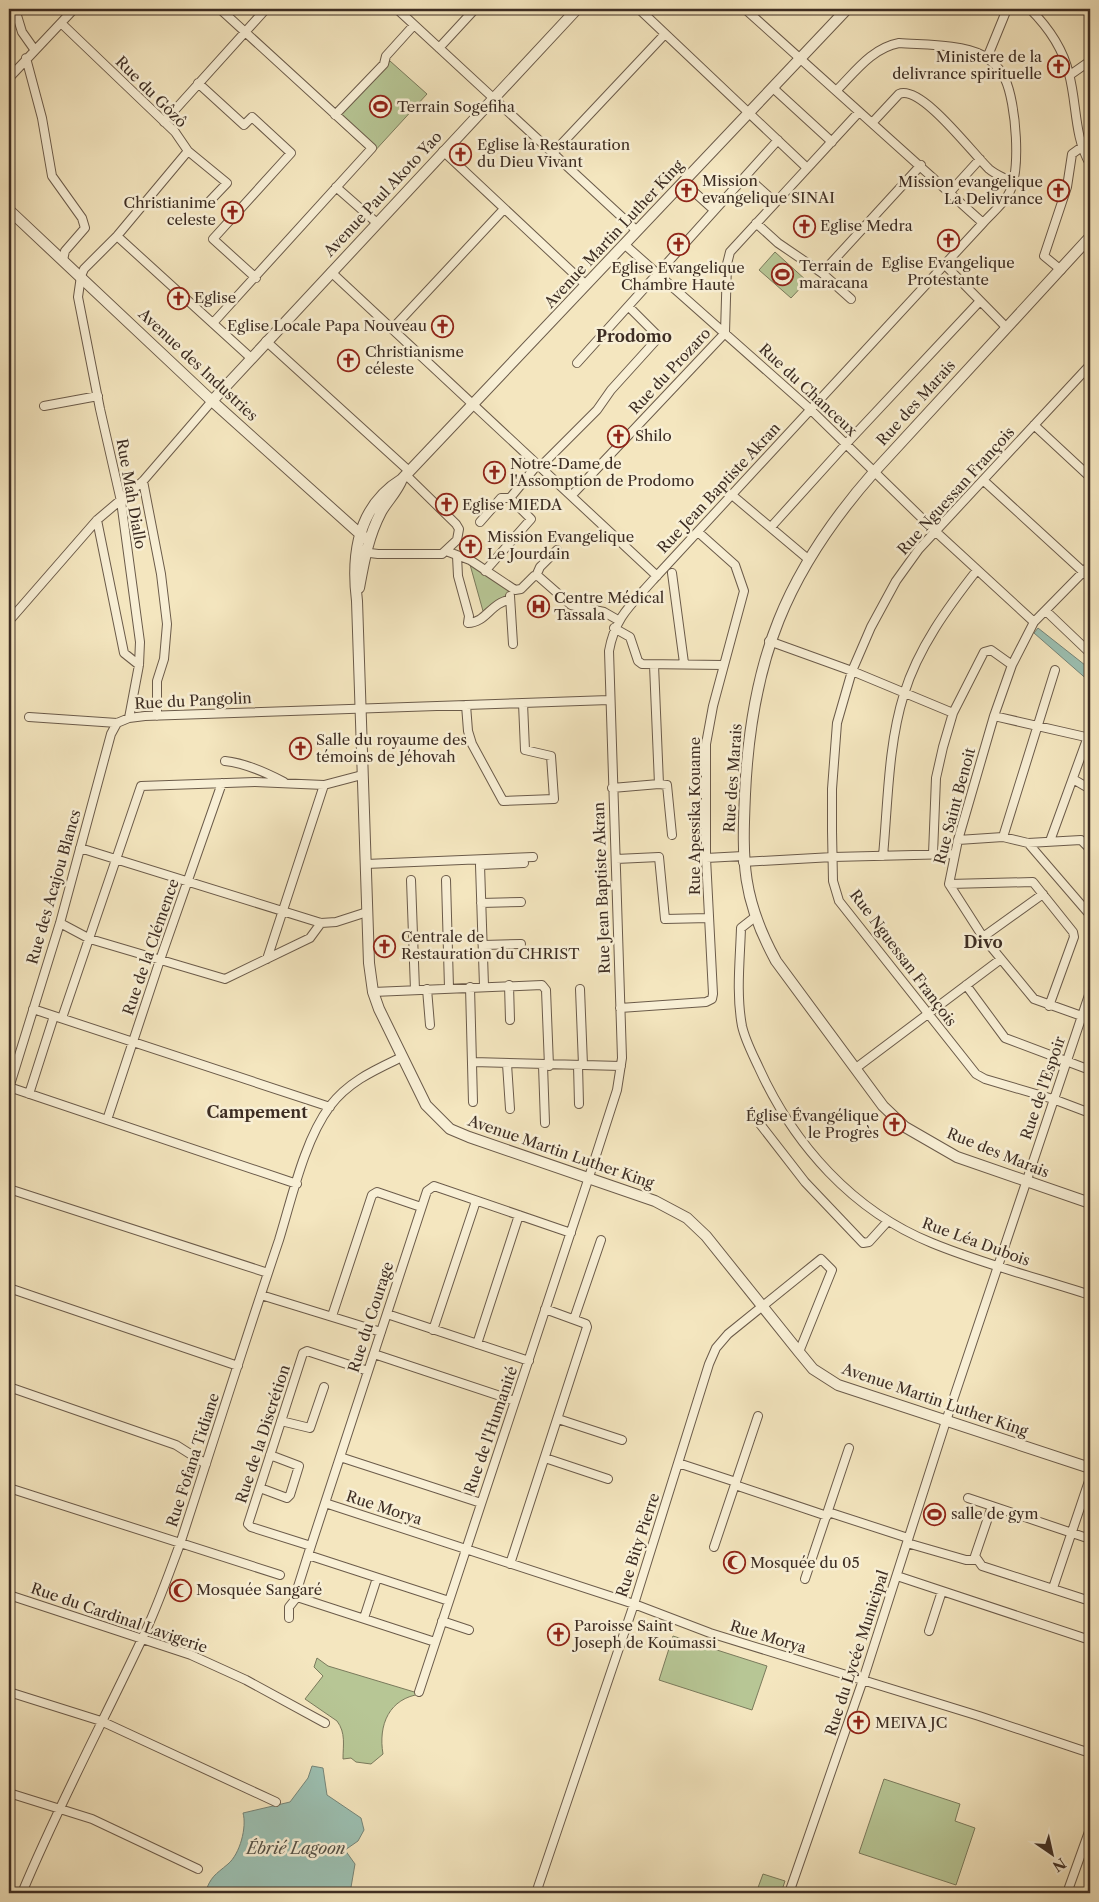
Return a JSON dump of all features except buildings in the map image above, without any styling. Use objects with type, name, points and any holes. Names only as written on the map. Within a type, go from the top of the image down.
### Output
[{"type":"street","points":[[14,9],[22,32],[34,49]]},
{"type":"street","points":[[9,78],[34,49],[74,9]]},
{"type":"street","points":[[213,323],[256,278],[372,148],[220,9]]},
{"type":"street","points":[[164,122],[266,9]]},
{"type":"street","points":[[397,9],[637,231]]},
{"type":"street","points":[[439,48],[475,9]]},
{"type":"street","name":"Avenue Paul Akoto Yao","points":[[212,401],[576,9]]},
{"type":"street","points":[[639,9],[806,167]]},
{"type":"street","points":[[745,9],[798,59],[921,165],[983,223]]},
{"type":"street","name":"Avenue Martin Luther King","points":[[847,9],[473,405],[406,475],[384,493],[359,534],[360,551],[354,572],[357,600],[369,963],[373,992],[402,1057],[426,1104],[450,1128],[469,1137],[655,1201],[687,1218],[706,1236],[813,1369],[838,1385],[1090,1468]]},
{"type":"street","points":[[987,58],[1007,9]]},
{"type":"street","points":[[1030,9],[1058,44],[1070,75],[1082,147],[1090,164]]},
{"type":"street","name":"Rue du Gôzô","points":[[61,23],[164,122],[188,151],[226,183],[206,206]]},
{"type":"street","points":[[336,115],[384,64],[386,56],[414,25]]},
{"type":"street","points":[[553,154],[665,34]]},
{"type":"street","name":"Rue Jean Baptiste Akran","points":[[589,1177],[617,1090],[621,1066],[609,651],[614,628],[618,620],[657,576],[1009,194],[1012,183],[1015,168],[1012,99],[1005,77],[987,58],[967,49],[899,43],[889,45],[877,50],[836,91]]},
{"type":"street","points":[[26,58],[42,118],[52,176],[82,218],[85,228],[68,246],[63,260]]},
{"type":"street","points":[[1070,75],[1090,61]]},
{"type":"street","points":[[198,83],[244,125],[252,117],[291,153],[213,239],[256,278]]},
{"type":"street","points":[[773,88],[832,142]]},
{"type":"street","points":[[872,123],[899,94],[908,94],[926,102],[990,170],[1012,183]]},
{"type":"street","name":"Rue du Prozaro","points":[[572,496],[725,333],[727,258],[806,167],[859,112]]},
{"type":"street","points":[[577,363],[778,140]]},
{"type":"street","points":[[1060,270],[1044,256],[1067,187],[1072,154],[1090,142]]},
{"type":"street","points":[[81,276],[84,269],[117,236],[188,151]]},
{"type":"street","points":[[443,151],[586,285]]},
{"type":"street","points":[[950,192],[980,159]]},
{"type":"street","points":[[822,273],[921,165]]},
{"type":"street","points":[[746,176],[775,202]]},
{"type":"street","points":[[683,182],[714,210]]},
{"type":"street","points":[[336,187],[377,223]]},
{"type":"street","points":[[393,328],[504,209]]},
{"type":"street","name":"Avenue des Industries","points":[[9,210],[212,401],[359,534],[368,540]]},
{"type":"street","points":[[756,223],[778,244],[822,273],[851,299]]},
{"type":"street","points":[[117,236],[252,358]]},
{"type":"street","name":"Rue des Marais","points":[[1090,237],[848,501],[808,559],[788,596],[769,642],[747,751],[743,859],[749,898],[755,917],[776,961],[883,1106],[905,1126],[958,1156],[1025,1182],[1090,1203]]},
{"type":"street","name":"Rue du Chanceux","points":[[624,244],[810,409],[935,531],[1034,622]]},
{"type":"street","points":[[945,265],[1006,327]]},
{"type":"street","points":[[331,272],[657,576]]},
{"type":"street","name":"Rue Mah Diallo","points":[[81,276],[78,297],[121,500],[140,642],[139,666],[129,718]]},
{"type":"street","points":[[771,528],[846,444],[980,301]]},
{"type":"street","points":[[510,498],[540,465],[597,410],[611,390],[659,337],[629,307]]},
{"type":"street","points":[[266,341],[406,475],[459,529],[457,540],[442,554],[360,551]]},
{"type":"street","name":"Rue Nguessan François","points":[[1089,370],[1034,425],[935,531],[896,581],[871,627],[852,671],[837,722],[832,789],[832,857],[833,881],[839,901],[927,1014],[981,1078],[1053,1099],[1090,1113]]},
{"type":"street","points":[[44,406],[98,396]]},
{"type":"street","points":[[9,621],[97,520],[143,481],[212,401]]},
{"type":"street","points":[[1034,425],[1090,478]]},
{"type":"street","name":"Avenue Martin Luther King","points":[[360,551],[368,540],[383,509],[406,475]]},
{"type":"street","points":[[983,480],[1087,575]]},
{"type":"street","points":[[143,481],[162,574],[167,624],[164,659],[157,682],[157,716]]},
{"type":"street","points":[[732,496],[808,559]]},
{"type":"street","points":[[480,522],[502,498],[510,498],[531,518],[485,571]]},
{"type":"street","points":[[97,520],[124,653],[139,666]]},
{"type":"street","name":"Rue Apessika Kouame","points":[[620,1008],[706,1002],[712,999],[706,858],[706,744],[724,665],[742,605],[744,590],[735,566],[698,532]]},
{"type":"street","points":[[446,551],[470,560],[510,588],[518,590],[536,576],[540,567],[557,550]]},
{"type":"street","points":[[457,556],[458,576],[469,616],[468,623],[479,622],[498,603],[510,600]]},
{"type":"street","name":"Rue Saint Benoit","points":[[1086,1017],[1049,1006],[1034,999],[983,937],[949,884],[958,840],[994,716],[1012,665],[1034,622],[1087,575],[1090,565]]},
{"type":"street","points":[[883,856],[893,742],[904,693],[921,654],[945,610],[977,570]]},
{"type":"street","points":[[672,573],[684,663]]},
{"type":"street","points":[[536,576],[542,578],[571,605],[604,612],[618,620]]},
{"type":"street","points":[[510,588],[513,644]]},
{"type":"street","points":[[1046,611],[1090,653]]},
{"type":"street","points":[[614,628],[630,637],[640,663],[654,665],[684,663],[724,665]]},
{"type":"street","points":[[769,642],[852,671],[952,713]]},
{"type":"street","points":[[933,854],[936,778],[952,713],[984,652],[991,650],[1012,665]]},
{"type":"street","points":[[654,665],[659,784]]},
{"type":"street","points":[[1003,837],[1055,670]]},
{"type":"street","name":"Rue du Pangolin","points":[[29,718],[117,723],[129,718],[157,716],[610,700]]},
{"type":"street","points":[[466,705],[468,731],[472,744],[503,801],[554,799],[551,756],[525,750],[523,703]]},
{"type":"street","points":[[994,716],[1090,735],[1050,841]]},
{"type":"street","name":"Rue des Acajou Blancs","points":[[9,1088],[60,923],[111,734],[117,723]]},
{"type":"street","points":[[225,761],[245,764],[252,769],[288,784]]},
{"type":"street","points":[[29,1094],[90,939],[141,786],[255,782],[324,785],[362,775]]},
{"type":"street","points":[[1073,780],[1090,789]]},
{"type":"street","name":"Rue de la Clémence","points":[[107,1120],[160,960],[222,783]]},
{"type":"street","points":[[612,788],[665,784],[668,788],[672,835]]},
{"type":"street","points":[[267,959],[324,785]]},
{"type":"street","points":[[958,840],[1003,837],[1028,843],[1081,840],[1090,849]]},
{"type":"street","points":[[1028,843],[1090,915]]},
{"type":"street","points":[[80,848],[321,923],[336,922],[367,912]]},
{"type":"street","points":[[706,858],[743,859],[954,854]]},
{"type":"street","points":[[366,864],[532,857]]},
{"type":"street","points":[[616,859],[659,857],[665,919],[709,918]]},
{"type":"street","points":[[484,986],[480,865],[524,863]]},
{"type":"street","points":[[411,880],[415,990]]},
{"type":"street","points":[[446,880],[449,988]]},
{"type":"street","points":[[949,884],[1029,880],[1043,894],[1073,932],[1074,937],[1049,1006]]},
{"type":"street","points":[[983,937],[1043,894]]},
{"type":"street","points":[[481,903],[521,902]]},
{"type":"street","name":"Rue Léa Dubois","points":[[755,917],[741,928],[739,988],[742,1027],[767,1084],[793,1130],[836,1180],[865,1205],[888,1221],[932,1243],[1090,1295]]},
{"type":"street","points":[[60,923],[90,939],[225,979],[310,938],[321,923]]},
{"type":"street","points":[[483,945],[521,944]]},
{"type":"street","points":[[856,1068],[1001,959]]},
{"type":"street","points":[[509,985],[510,1020]]},
{"type":"street","points":[[373,992],[542,985],[546,990],[545,1123]]},
{"type":"street","points":[[966,985],[1005,1038],[1090,1070]]},
{"type":"street","points":[[470,987],[473,1102]]},
{"type":"street","points":[[427,989],[430,1026]]},
{"type":"street","points":[[579,1104],[580,989]]},
{"type":"street","name":"Rue de l'Espoir","points":[[946,1421],[1065,1062],[1086,1017],[1090,992]]},
{"type":"street","points":[[33,1009],[330,1107]]},
{"type":"street","name":"Rue Fofana Tidiane","points":[[24,1893],[60,1808],[143,1638],[180,1544],[297,1184],[319,1124],[347,1087],[369,1072],[402,1057]]},
{"type":"street","points":[[473,1062],[546,1066],[621,1066]]},
{"type":"street","points":[[507,1064],[510,1109]]},
{"type":"street","points":[[9,1088],[297,1184]]},
{"type":"street","points":[[760,1124],[805,1182],[863,1244],[869,1242],[888,1221]]},
{"type":"street","name":"Rue de l'Humanité","points":[[418,1692],[589,1177]]},
{"type":"street","name":"Rue du Courage","points":[[289,1618],[289,1607],[297,1597],[296,1593],[311,1546],[427,1191],[434,1186],[571,1233]]},
{"type":"street","points":[[9,1189],[268,1273]]},
{"type":"street","points":[[332,1316],[372,1195],[377,1192],[421,1207]]},
{"type":"street","points":[[433,1330],[476,1201]]},
{"type":"street","points":[[477,1344],[519,1215]]},
{"type":"street","points":[[574,1320],[600,1240]]},
{"type":"street","name":"Rue Bity Pierre","points":[[536,1893],[634,1604],[709,1364],[716,1348],[728,1334],[761,1306],[819,1260],[824,1261],[832,1270],[799,1352]]},
{"type":"street","points":[[9,1288],[238,1366]]},
{"type":"street","points":[[261,1295],[380,1332]]},
{"type":"street","points":[[510,1564],[587,1327],[586,1324],[545,1309]]},
{"type":"street","points":[[387,1314],[528,1361]]},
{"type":"street","name":"Rue de la Discrétion","points":[[311,1546],[249,1526],[248,1524],[281,1421],[305,1352],[368,1371]]},
{"type":"street","points":[[374,1354],[515,1400]]},
{"type":"street","points":[[281,1421],[310,1428],[324,1387]]},
{"type":"street","points":[[9,1388],[176,1445],[206,1464]]},
{"type":"street","points":[[714,1547],[758,1416]]},
{"type":"street","points":[[558,1419],[622,1440]]},
{"type":"street","name":"Rue du Lycée Municipal","points":[[789,1893],[863,1680],[946,1421]]},
{"type":"street","points":[[806,1579],[849,1448]]},
{"type":"street","points":[[260,1488],[287,1498],[290,1495],[299,1466],[270,1455]]},
{"type":"street","points":[[340,1457],[481,1503]]},
{"type":"street","points":[[545,1458],[608,1479]]},
{"type":"street","points":[[678,1463],[966,1560],[976,1560]]},
{"type":"street","points":[[1053,1588],[1090,1478]]},
{"type":"street","points":[[9,1488],[280,1575]]},
{"type":"street","points":[[968,1498],[1090,1539]]},
{"type":"street","name":"Rue Morya","points":[[325,1503],[634,1604],[710,1634],[863,1680],[1090,1753]]},
{"type":"street","points":[[992,1506],[975,1556],[982,1566],[1090,1601]]},
{"type":"street","points":[[308,1556],[448,1601]]},
{"type":"street","points":[[897,1576],[1090,1640]]},
{"type":"street","points":[[364,1618],[377,1578]]},
{"type":"street","points":[[929,1631],[942,1591]]},
{"type":"street","name":"Rue du Cardinal Lavigerie","points":[[9,1595],[191,1655],[246,1680],[325,1723]]},
{"type":"street","points":[[297,1597],[435,1642]]},
{"type":"street","points":[[442,1621],[469,1630]]},
{"type":"street","points":[[9,1692],[101,1722],[276,1802]]},
{"type":"street","points":[[9,1793],[99,1822],[183,1860],[198,1869]]},
{"type":"street","points":[[1067,1893],[1090,1829]]},
{"type":"street","points":[[1081,1855],[1090,1858]]},
{"type":"street","points":[[9,1892],[14,1893]]},
{"type":"green space","name":"Terrain Sogefiha","points":[[390,61],[427,94],[372,154],[335,120]]},
{"type":"green space","name":"Terrain de maracana","points":[[775,252],[807,281],[791,298],[759,270]]},
{"type":"green space","points":[[469,561],[511,592],[483,611]]},
{"type":"green space","points":[[673,1636],[767,1666],[752,1710],[659,1680]]},
{"type":"green space","points":[[317,1658],[328,1666],[421,1694],[401,1701],[388,1715],[382,1733],[383,1754],[371,1764],[356,1762],[351,1758],[343,1759],[343,1735],[337,1721],[305,1699],[323,1676],[314,1667]]},
{"type":"green space","points":[[884,1779],[960,1804],[955,1821],[975,1828],[956,1885],[859,1853]]},
{"type":"green space","points":[[763,1874],[785,1881],[781,1893],[756,1893]]},
{"type":"water","points":[[1038,628],[1090,669],[1090,682],[1034,633]]},
{"type":"water","name":"Ébrié Lagoon","points":[[312,1766],[323,1768],[327,1795],[361,1818],[364,1830],[358,1841],[345,1850],[355,1864],[350,1893],[205,1893],[211,1879],[236,1854],[242,1840],[243,1813],[290,1802],[308,1778]]},
{"type":"place","name":"Ministere de la delivrance spirituelle","points":[[1058,66]]},
{"type":"place","name":"Terrain Sogefiha","points":[[381,107]]},
{"type":"place","name":"Eglise la Restauration du Dieu Vivant","points":[[461,154]]},
{"type":"place","name":"Mission evangelique SINAI","points":[[686,190]]},
{"type":"place","name":"Mission evangelique La Delivrance","points":[[1059,191]]},
{"type":"place","name":"Christianime celeste","points":[[232,212]]},
{"type":"place","name":"Eglise Medra","points":[[804,226]]},
{"type":"place","name":"Eglise Evangelique Protestante","points":[[948,240]]},
{"type":"place","name":"Eglise Evangelique Chambre Haute","points":[[678,245]]},
{"type":"place","name":"Terrain de maracana","points":[[783,275]]},
{"type":"place","name":"Eglise","points":[[178,298]]},
{"type":"place","name":"Eglise Locale Papa Nouveau","points":[[443,326]]},
{"type":"place","name":"Christianisme céleste","points":[[349,361]]},
{"type":"place","name":"Shilo","points":[[619,436]]},
{"type":"place","name":"Notre-Dame de l'Assomption de Prodomo","points":[[494,473]]},
{"type":"place","name":"Eglise MIEDA","points":[[446,505]]},
{"type":"place","name":"Mission Evangelique Le Jourdain","points":[[471,546]]},
{"type":"place","name":"Centre Médical Tassala","points":[[538,607]]},
{"type":"place","name":"Salle du royaume des témoins de Jéhovah","points":[[300,749]]},
{"type":"place","name":"Centrale de Restauration du CHRIST","points":[[385,946]]},
{"type":"place","name":"Église Évangélique le Progrès","points":[[895,1125]]},
{"type":"place","name":"salle de gym","points":[[935,1514]]},
{"type":"place","name":"Mosquée du 05","points":[[734,1563]]},
{"type":"place","name":"Mosquée Sangaré","points":[[180,1590]]},
{"type":"place","name":"Paroisse Saint Joseph de Koumassi","points":[[558,1635]]},
{"type":"place","name":"MEIVA JC","points":[[859,1723]]},
{"type":"district","name":"Prodomo","points":[[634,336]]},
{"type":"district","name":"Divo","points":[[983,942]]},
{"type":"district","name":"Campement","points":[[257,1112]]}]
